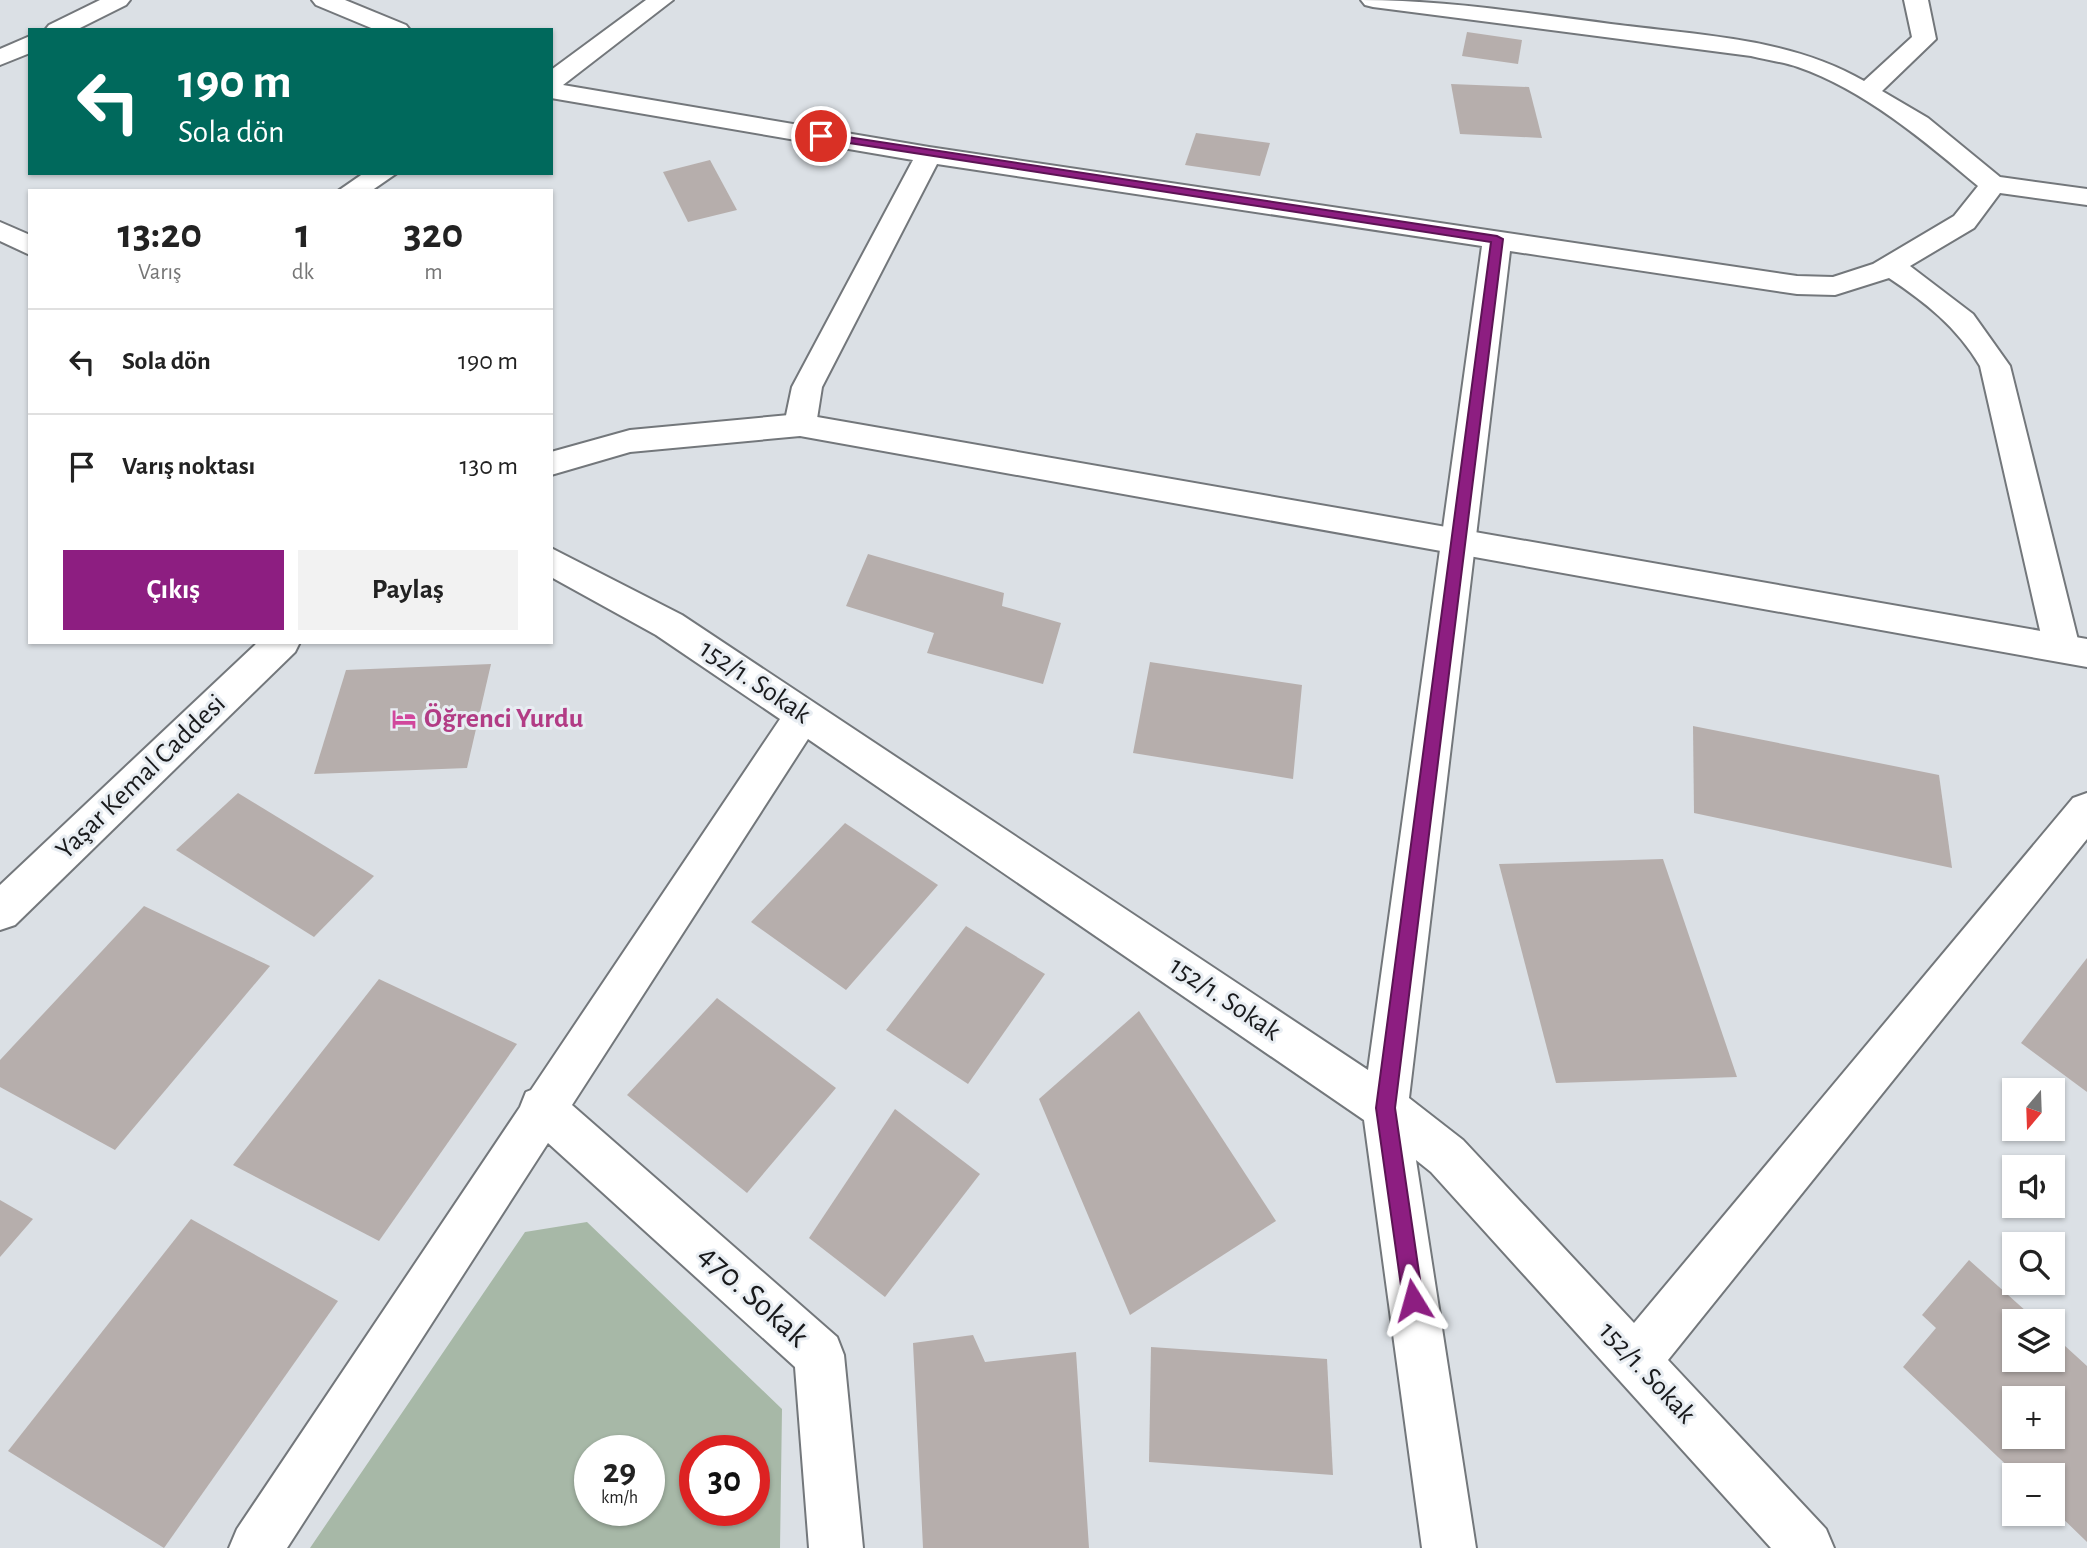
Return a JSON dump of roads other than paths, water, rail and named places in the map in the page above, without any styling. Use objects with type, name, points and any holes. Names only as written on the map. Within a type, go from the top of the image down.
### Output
[{"type":"street","points":[[61,28],[118,0]]},
{"type":"street","points":[[324,0],[393,28]]},
{"type":"street","points":[[553,81],[661,0]]},
{"type":"street","points":[[1373,0],[1751,49],[1805,61],[1919,123],[1992,184],[2087,197]]},
{"type":"street","points":[[1866,92],[1924,39],[1916,0]]},
{"type":"street","points":[[0,58],[28,44]]},
{"type":"street","points":[[553,90],[929,155],[1797,285],[1835,286],[1890,266],[1964,222],[1980,204],[1992,184]]},
{"type":"street","points":[[800,425],[807,387],[929,155]]},
{"type":"street","points":[[355,189],[380,175]]},
{"type":"street","points":[[0,230],[28,245]]},
{"type":"street","points":[[1449,1548],[1385,1108],[1497,239]]},
{"type":"street","points":[[553,463],[630,441],[800,425],[2074,650],[1995,366],[1980,338],[1940,298],[1890,266]]},
{"type":"street","name":"152/1. Sokak","points":[[553,562],[669,625],[1385,1108],[1447,1156],[1807,1548]]},
{"type":"street","name":"Yaşar Kemal Caddesi","points":[[0,912],[280,644]]},
{"type":"street","points":[[256,1548],[542,1108],[803,715]]},
{"type":"street","points":[[1636,1360],[2087,810]]},
{"type":"street","name":"470. Sokak","points":[[542,1108],[819,1355],[836,1548]]},
{"type":"place","name":"Öğrenci Yurdu","points":[[404,719]]}]
